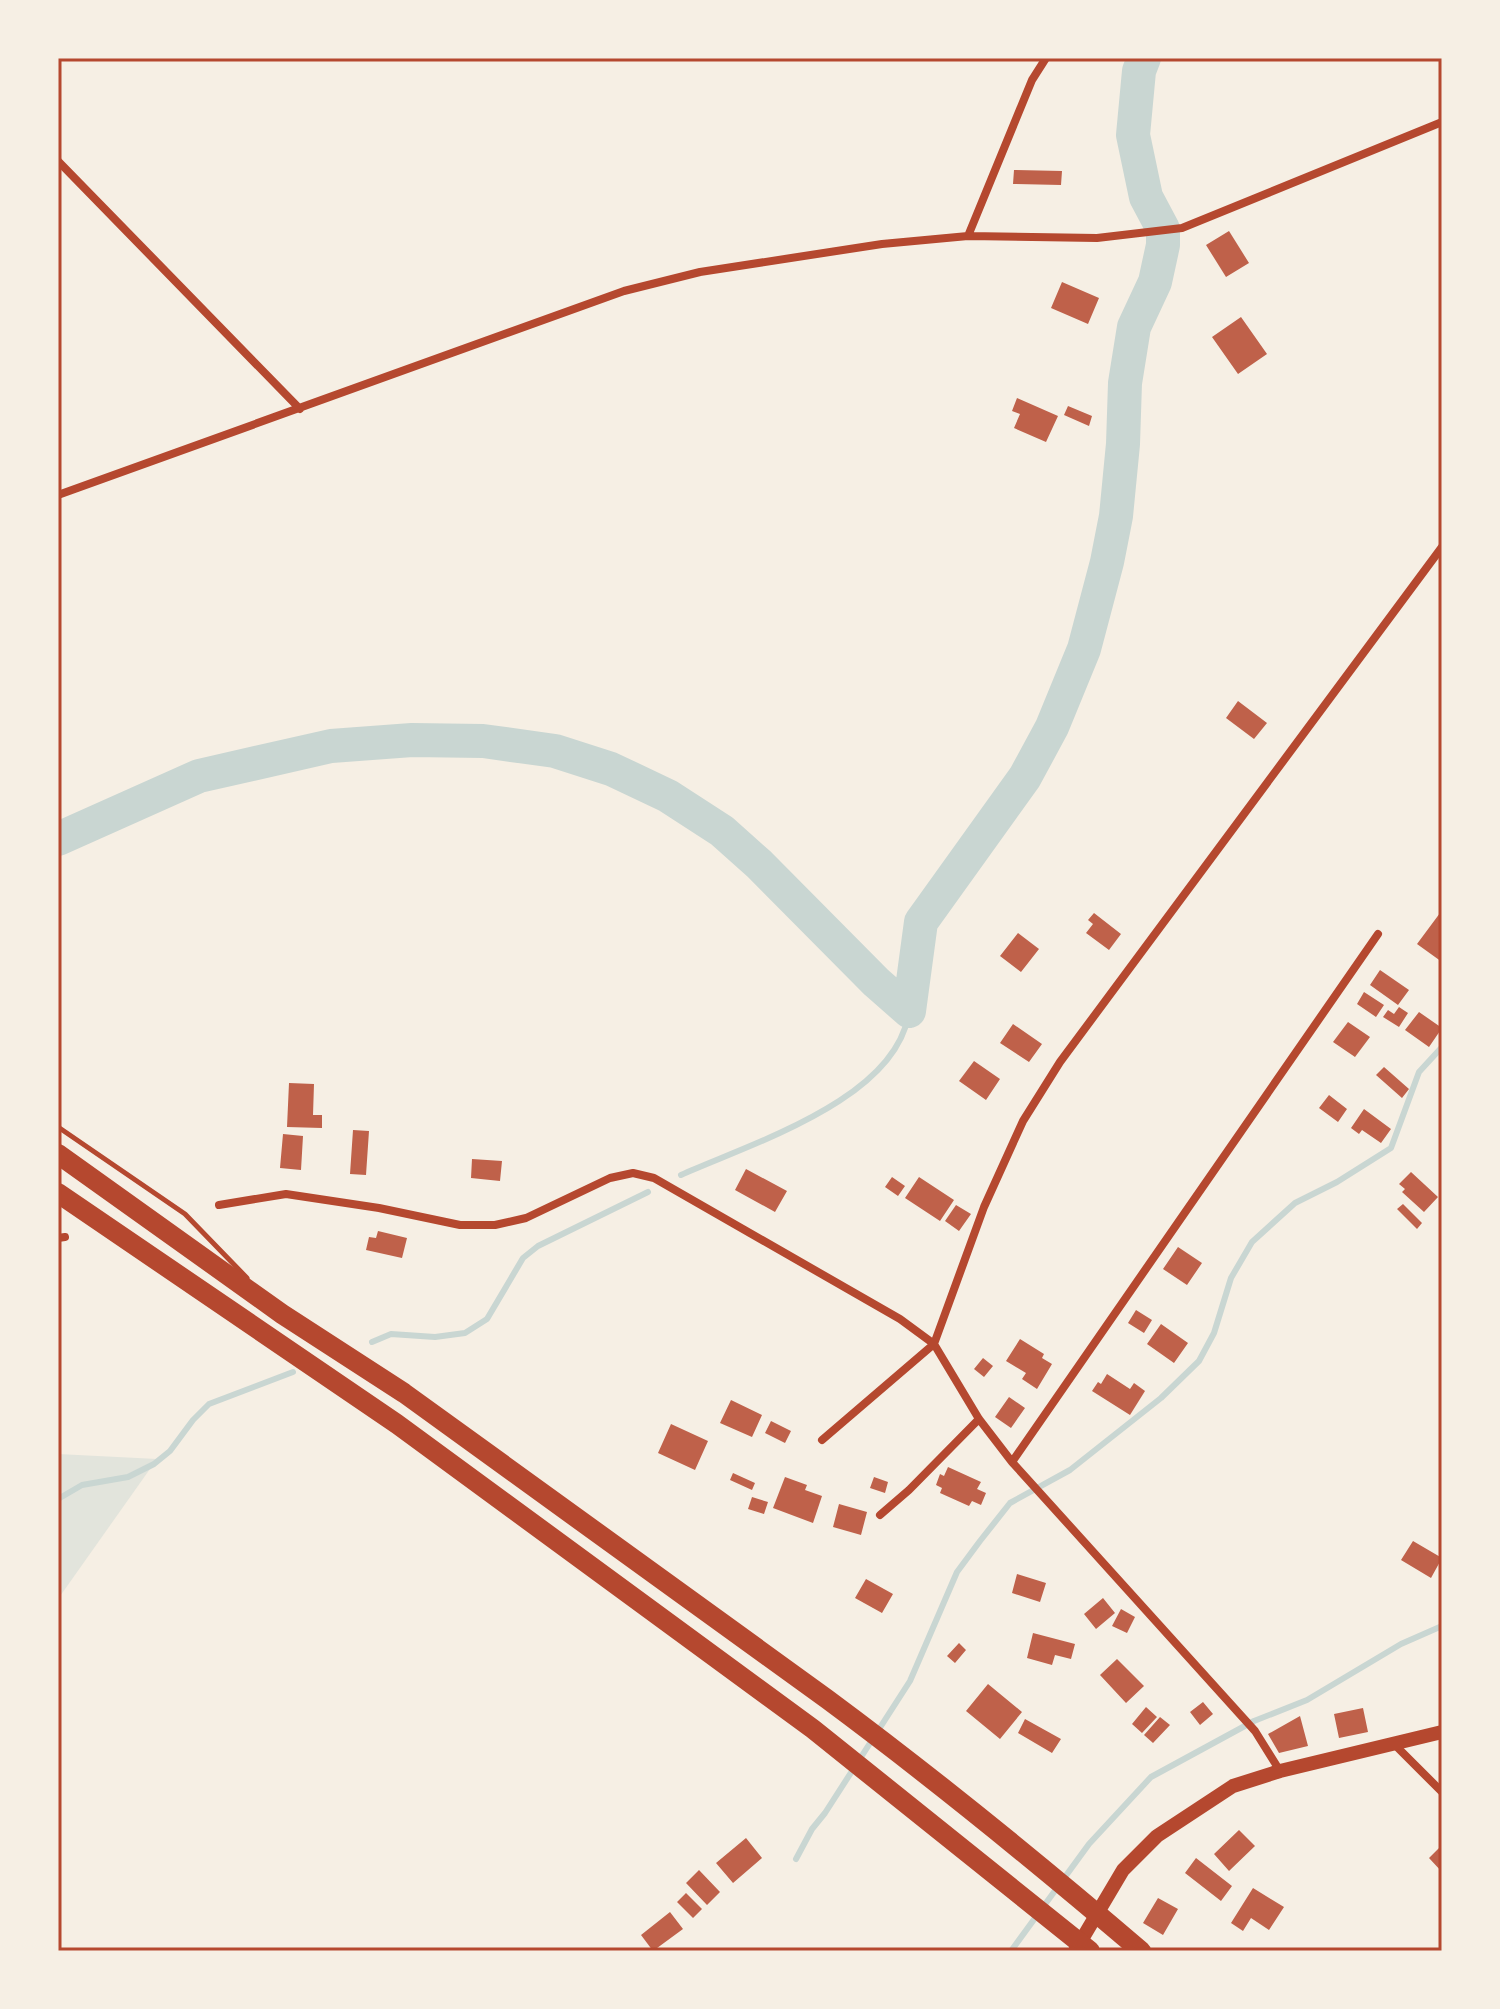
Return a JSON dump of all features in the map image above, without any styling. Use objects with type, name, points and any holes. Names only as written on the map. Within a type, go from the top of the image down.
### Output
[{"type":"highway","points":[[58,1154],[282,1314],[404,1393],[827,1699],[1051,1875],[1141,1951]]},
{"type":"highway","points":[[58,1193],[397,1424],[813,1729],[1090,1951]]},
{"type":"street","points":[[968,236],[1032,80],[1046,58]]},
{"type":"street","points":[[58,495],[624,291],[700,272],[811,254],[968,236],[1097,238],[1182,228],[1442,122]]},
{"type":"street","points":[[58,161],[300,409]]},
{"type":"street","points":[[822,1440],[934,1344],[984,1207],[1023,1121],[1060,1062],[1442,547]]},
{"type":"street","points":[[1012,1462],[1378,934]]},
{"type":"street","points":[[219,1205],[286,1194],[379,1208],[460,1225],[495,1225],[526,1218],[610,1178],[633,1173],[654,1178],[900,1319],[934,1344],[979,1419],[1012,1462],[1255,1731],[1280,1771]]},
{"type":"street","points":[[880,1515],[979,1419]]},
{"type":"street","points":[[1075,1951],[1123,1870],[1157,1836],[1233,1786],[1280,1771],[1442,1732]]},
{"type":"street","points":[[1394,1744],[1442,1792]]},
{"type":"lane","points":[[58,1127],[185,1214],[282,1314]]},
{"type":"shaded area","points":[[58,1454],[157,1459],[58,1599]]},
{"type":"building","points":[[1014,170],[1062,171],[1061,185],[1013,184]]},
{"type":"building","points":[[1229,231],[1249,263],[1226,277],[1206,245]]},
{"type":"building","points":[[1062,282],[1099,298],[1088,324],[1051,308]]},
{"type":"building","points":[[1241,317],[1267,354],[1238,374],[1212,337]]},
{"type":"building","points":[[1017,398],[1058,416],[1046,442],[1014,428],[1020,414],[1012,411]]},
{"type":"building","points":[[1068,406],[1092,416],[1089,426],[1064,415]]},
{"type":"building","points":[[1238,701],[1267,723],[1254,739],[1226,718]]},
{"type":"building","points":[[1094,913],[1121,934],[1109,950],[1086,933],[1093,924],[1088,920]]},
{"type":"building","points":[[1440,913],[1442,915],[1442,962],[1417,944]]},
{"type":"building","points":[[1018,933],[1039,949],[1021,972],[1000,956]]},
{"type":"building","points":[[1380,970],[1409,990],[1398,1005],[1370,985]]},
{"type":"building","points":[[1364,992],[1384,1005],[1376,1017],[1357,1004]]},
{"type":"building","points":[[1399,1007],[1408,1013],[1399,1027],[1383,1017],[1388,1010],[1394,1014]]},
{"type":"building","points":[[1419,1012],[1442,1028],[1429,1047],[1405,1030]]},
{"type":"building","points":[[1348,1022],[1370,1037],[1355,1057],[1333,1042]]},
{"type":"building","points":[[1013,1024],[1042,1044],[1029,1062],[1000,1043]]},
{"type":"building","points":[[974,1061],[1000,1079],[986,1100],[959,1081]]},
{"type":"building","points":[[1384,1067],[1409,1089],[1402,1098],[1376,1075]]},
{"type":"building","points":[[289,1083],[314,1084],[313,1115],[322,1115],[322,1128],[287,1127]]},
{"type":"building","points":[[1329,1095],[1347,1109],[1338,1122],[1319,1108]]},
{"type":"building","points":[[1364,1109],[1391,1129],[1381,1143],[1362,1130],[1359,1134],[1351,1128]]},
{"type":"building","points":[[353,1130],[369,1131],[366,1175],[350,1174]]},
{"type":"building","points":[[283,1134],[303,1136],[301,1170],[280,1168]]},
{"type":"building","points":[[472,1159],[502,1161],[500,1181],[471,1178]]},
{"type":"building","points":[[746,1169],[787,1191],[775,1212],[735,1190]]},
{"type":"building","points":[[1411,1172],[1438,1197],[1424,1212],[1402,1192],[1405,1189],[1399,1184]]},
{"type":"building","points":[[892,1177],[905,1186],[898,1196],[885,1187]]},
{"type":"building","points":[[919,1177],[954,1200],[940,1221],[905,1198]]},
{"type":"building","points":[[1403,1204],[1422,1223],[1417,1229],[1397,1209]]},
{"type":"building","points":[[956,1205],[971,1214],[959,1231],[945,1221]]},
{"type":"building","points":[[378,1231],[407,1238],[402,1258],[366,1250],[369,1237],[376,1238]]},
{"type":"building","points":[[1178,1247],[1202,1263],[1187,1285],[1163,1269]]},
{"type":"building","points":[[1136,1310],[1152,1320],[1144,1333],[1128,1323]]},
{"type":"building","points":[[1161,1324],[1188,1343],[1174,1363],[1147,1344]]},
{"type":"building","points":[[1020,1339],[1044,1354],[1042,1358],[1052,1364],[1037,1389],[1022,1379],[1026,1373],[1006,1361]]},
{"type":"building","points":[[983,1358],[993,1366],[984,1377],[974,1369]]},
{"type":"building","points":[[1107,1374],[1130,1389],[1134,1383],[1145,1391],[1130,1415],[1092,1391]]},
{"type":"building","points":[[1009,1397],[1025,1408],[1011,1428],[995,1417]]},
{"type":"building","points":[[731,1400],[762,1415],[752,1437],[720,1423]]},
{"type":"building","points":[[771,1421],[791,1431],[785,1443],[765,1433]]},
{"type":"building","points":[[671,1424],[708,1441],[695,1470],[658,1453]]},
{"type":"building","points":[[948,1467],[981,1482],[977,1489],[986,1493],[981,1505],[972,1501],[969,1506],[940,1493],[942,1488],[936,1485],[940,1474],[944,1476]]},
{"type":"building","points":[[733,1473],[755,1483],[752,1490],[730,1480]]},
{"type":"building","points":[[785,1477],[807,1485],[805,1490],[822,1496],[813,1523],[773,1508]]},
{"type":"building","points":[[874,1477],[888,1482],[885,1493],[870,1488]]},
{"type":"building","points":[[752,1497],[768,1502],[764,1514],[748,1509]]},
{"type":"building","points":[[839,1504],[867,1512],[861,1535],[833,1527]]},
{"type":"building","points":[[1413,1541],[1442,1558],[1431,1578],[1401,1560]]},
{"type":"building","points":[[1017,1574],[1046,1583],[1040,1602],[1012,1593]]},
{"type":"building","points":[[866,1579],[893,1594],[882,1613],[855,1598]]},
{"type":"building","points":[[1103,1598],[1115,1613],[1096,1629],[1084,1614]]},
{"type":"building","points":[[1121,1609],[1135,1617],[1127,1633],[1112,1626]]},
{"type":"building","points":[[1033,1633],[1075,1644],[1071,1659],[1055,1655],[1052,1665],[1027,1658]]},
{"type":"building","points":[[959,1643],[966,1650],[955,1663],[947,1656]]},
{"type":"building","points":[[1117,1659],[1144,1686],[1126,1703],[1100,1675]]},
{"type":"building","points":[[988,1684],[1022,1712],[1000,1739],[966,1711]]},
{"type":"building","points":[[1203,1702],[1213,1714],[1200,1725],[1190,1712]]},
{"type":"building","points":[[1146,1707],[1157,1717],[1142,1733],[1132,1724]]},
{"type":"building","points":[[1363,1708],[1368,1732],[1339,1738],[1334,1714]]},
{"type":"building","points":[[1300,1716],[1308,1746],[1279,1753],[1268,1734]]},
{"type":"building","points":[[1160,1717],[1170,1725],[1153,1743],[1144,1735]]},
{"type":"building","points":[[1025,1719],[1061,1739],[1052,1753],[1018,1733]]},
{"type":"building","points":[[1239,1830],[1255,1846],[1229,1871],[1214,1854]]},
{"type":"building","points":[[746,1838],[762,1858],[733,1883],[716,1863]]},
{"type":"building","points":[[1442,1845],[1442,1872],[1429,1858]]},
{"type":"building","points":[[1196,1858],[1232,1886],[1221,1901],[1185,1873]]},
{"type":"building","points":[[699,1870],[720,1892],[707,1905],[686,1883]]},
{"type":"building","points":[[1253,1888],[1284,1907],[1269,1930],[1251,1918],[1243,1931],[1231,1923]]},
{"type":"building","points":[[686,1893],[702,1909],[693,1918],[677,1902]]},
{"type":"building","points":[[1158,1898],[1178,1909],[1163,1935],[1143,1923]]},
{"type":"building","points":[[670,1912],[683,1929],[653,1951],[641,1935]]},
{"type":"waterway","points":[[909,1011],[921,922],[1025,777],[1052,727],[1084,649],[1107,562],[1116,516],[1125,383],[1134,327],[1155,282],[1163,245],[1163,229],[1146,197],[1133,135],[1139,71],[1144,58]]},
{"type":"waterway","points":[[58,839],[199,776],[331,746],[412,740],[483,741],[555,751],[611,769],[668,796],[722,831],[909,1011]]},
{"type":"waterway","points":[[681,1175],[781,1132],[851,1093],[879,1069],[899,1042],[909,1011]]},
{"type":"waterway","points":[[796,1859],[812,1829],[910,1681],[957,1572],[1010,1503],[1070,1470],[1161,1398],[1199,1361],[1214,1333],[1231,1278],[1252,1242],[1295,1203],[1337,1182],[1391,1148],[1419,1072],[1442,1047]]},
{"type":"waterway","points":[[372,1342],[391,1334],[435,1337],[465,1333],[487,1319],[523,1258],[538,1246],[648,1192]]},
{"type":"waterway","points":[[58,1499],[82,1485],[128,1477],[154,1464],[170,1451],[209,1404],[293,1372]]},
{"type":"waterway","points":[[1011,1951],[1089,1844],[1151,1777],[1254,1721],[1307,1700],[1401,1644],[1442,1626]]}]
